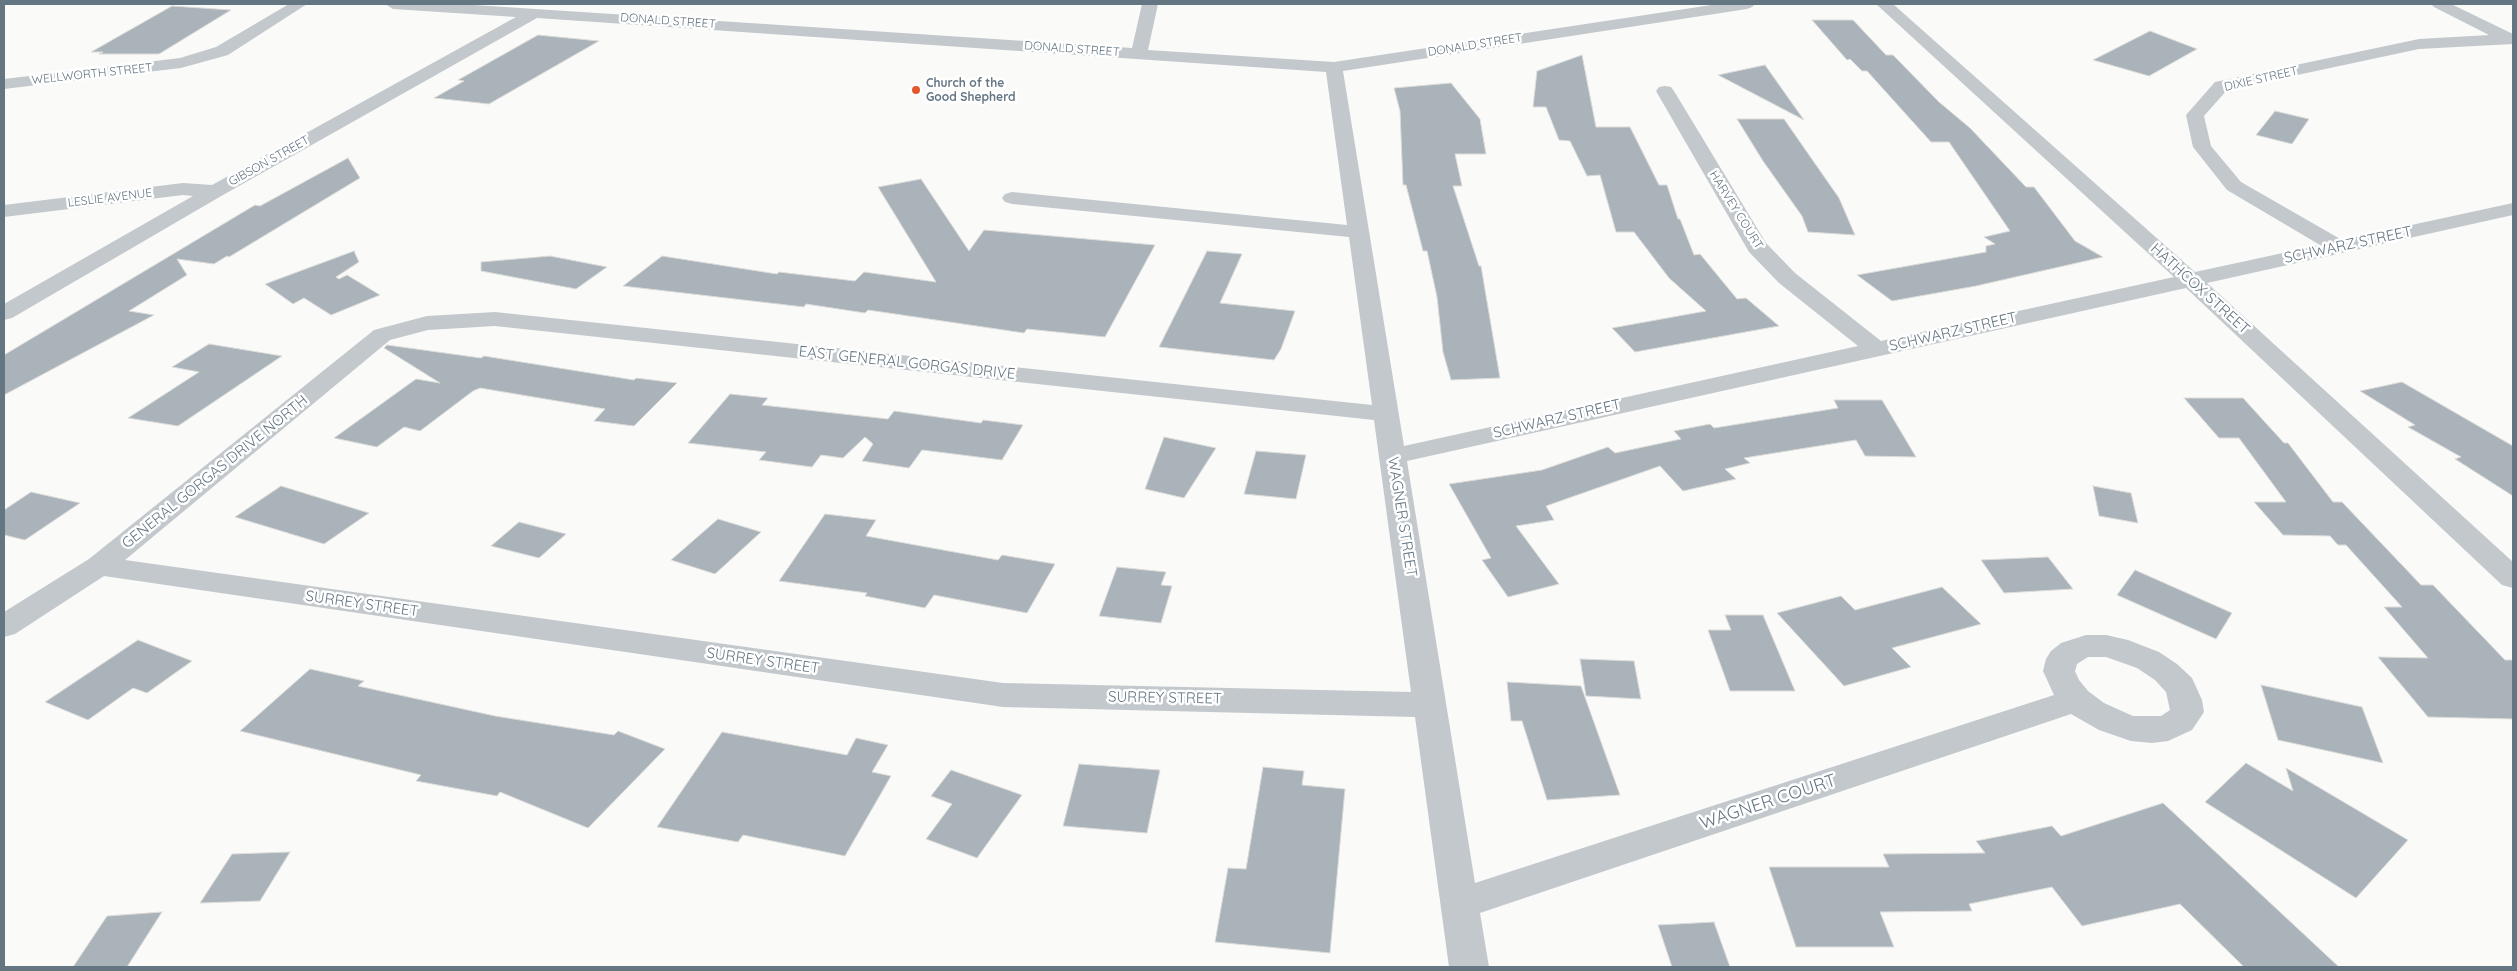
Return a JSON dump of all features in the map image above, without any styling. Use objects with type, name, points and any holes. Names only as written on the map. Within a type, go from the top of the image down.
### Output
[{"type":"street","name":"WELLWORTH STREET","points":[[4,84],[181,63],[222,51],[299,4]]},
{"type":"street","name":"DONALD STREET","points":[[392,4],[614,17],[1334,67],[1748,4]]},
{"type":"street","points":[[1139,53],[1150,4]]},
{"type":"street","name":"HATHCOX STREET","points":[[1884,4],[2190,279],[2513,578]]},
{"type":"street","points":[[2439,4],[2512,40]]},
{"type":"street","points":[[614,17],[633,5]]},
{"type":"street","name":"GIBSON STREET","points":[[4,313],[216,191],[535,13]]},
{"type":"street","name":"DIXIE STREET","points":[[2338,247],[2234,186],[2202,148],[2195,115],[2221,86],[2419,44],[2512,40]]},
{"type":"street","name":"WAGNER STREET","points":[[1334,67],[1469,967]]},
{"type":"street","name":"HARVEY COURT","points":[[1665,91],[1757,247],[1787,278],[1876,349]]},
{"type":"street","name":"LESLIE AVENUE","points":[[4,211],[183,189],[216,191]]},
{"type":"street","points":[[1012,198],[1359,232]]},
{"type":"street","points":[[2502,211],[2513,227]]},
{"type":"street","name":"SCHWARZ STREET","points":[[1393,456],[2502,211]]},
{"type":"street","name":"EAST GENERAL GORGAS DRIVE","points":[[427,323],[495,319],[1386,414]]},
{"type":"street","name":"GENERAL GORGAS DRIVE NORTH","points":[[4,626],[99,566],[382,335],[427,323]]},
{"type":"street","name":"SURREY STREET","points":[[99,566],[1003,695],[1430,705]]},
{"type":"street","name":"WAGNER COURT","points":[[1460,904],[2076,700]]},
{"type":"building","points":[[172,6],[231,10],[159,54],[99,54],[103,52],[91,52]]},
{"type":"building","points":[[1812,20],[1853,20],[1886,55],[1893,55],[1939,102],[1970,128],[2026,187],[2034,187],[2075,241],[2103,257],[1976,286],[1892,301],[1857,275],[1986,252],[1986,246],[1995,244],[1984,237],[2010,231],[1949,142],[1931,142],[1867,71],[1862,71],[1850,59],[1847,60]]},
{"type":"building","points":[[2150,31],[2197,49],[2149,76],[2093,60]]},
{"type":"building","points":[[538,35],[599,41],[489,104],[434,98],[464,81],[458,80]]},
{"type":"building","points":[[1582,55],[1596,127],[1630,127],[1659,185],[1667,185],[1678,219],[1680,219],[1694,255],[1700,254],[1737,299],[1746,298],[1779,326],[1635,352],[1612,328],[1706,311],[1669,278],[1634,232],[1616,232],[1600,175],[1587,176],[1570,141],[1559,140],[1546,107],[1533,107],[1537,71]]},
{"type":"building","points":[[1765,65],[1804,120],[1718,75]]},
{"type":"building","points":[[1451,83],[1480,119],[1486,154],[1455,154],[1462,186],[1453,186],[1479,266],[1481,266],[1500,378],[1451,380],[1443,352],[1437,297],[1427,251],[1423,251],[1406,185],[1403,185],[1400,111],[1394,88]]},
{"type":"building","points":[[2275,111],[2309,119],[2292,144],[2256,135]]},
{"type":"building","points":[[1737,119],[1784,119],[1839,198],[1855,235],[1808,232],[1802,216],[1763,161]]},
{"type":"building","points":[[348,158],[360,178],[229,257],[227,256],[214,264],[177,259],[187,275],[129,311],[154,315],[4,395],[4,355],[255,205],[260,206]]},
{"type":"building","points":[[921,179],[969,251],[984,230],[1155,245],[1105,337],[1027,329],[1024,333],[868,310],[865,313],[806,304],[804,307],[623,286],[662,256],[777,274],[779,272],[855,281],[864,272],[936,282],[878,187]]},
{"type":"building","points":[[354,251],[359,262],[336,277],[339,279],[347,275],[380,295],[331,315],[304,298],[293,304],[265,284]]},
{"type":"building","points":[[1207,251],[1242,254],[1220,303],[1295,311],[1281,349],[1274,360],[1159,347]]},
{"type":"building","points":[[550,256],[607,267],[576,289],[481,271],[481,262]]},
{"type":"building","points":[[209,344],[282,356],[178,426],[128,418],[199,372],[172,367]]},
{"type":"building","points":[[387,345],[481,358],[484,356],[634,380],[636,378],[677,383],[634,426],[594,421],[605,409],[480,388],[473,391],[420,431],[404,427],[377,447],[334,438],[416,379],[440,383],[384,348]]},
{"type":"building","points":[[2402,382],[2513,446],[2513,496],[2455,459],[2461,457],[2408,427],[2415,425],[2360,391]]},
{"type":"building","points":[[730,394],[768,398],[762,405],[888,419],[894,411],[981,423],[983,420],[1023,425],[1002,460],[922,450],[909,468],[862,461],[873,444],[865,437],[843,458],[821,455],[812,467],[759,460],[766,452],[688,443]]},
{"type":"building","points":[[2184,398],[2243,398],[2284,443],[2288,443],[2333,502],[2342,502],[2421,585],[2433,585],[2505,660],[2513,660],[2513,719],[2428,717],[2378,657],[2428,658],[2384,607],[2402,607],[2346,545],[2338,545],[2330,536],[2283,535],[2254,502],[2286,502],[2239,438],[2219,438]]},
{"type":"building","points":[[1834,400],[1882,400],[1916,457],[1865,456],[1856,440],[1744,458],[1750,463],[1725,469],[1736,479],[1683,491],[1660,466],[1546,506],[1554,520],[1516,526],[1559,584],[1508,597],[1482,560],[1491,558],[1449,484],[1542,470],[1608,447],[1615,453],[1681,439],[1674,431],[1710,424],[1714,428],[1838,408]]},
{"type":"building","points":[[1164,437],[1216,448],[1184,498],[1145,489]]},
{"type":"building","points":[[1256,451],[1306,455],[1296,499],[1244,494]]},
{"type":"building","points":[[281,486],[369,513],[324,544],[235,517]]},
{"type":"building","points":[[2093,486],[2131,493],[2138,523],[2099,516]]},
{"type":"building","points":[[31,492],[80,503],[25,540],[4,535],[4,510]]},
{"type":"building","points":[[825,514],[876,520],[866,536],[998,560],[1002,555],[1055,564],[1027,613],[934,595],[925,608],[865,596],[867,593],[779,581]]},
{"type":"building","points":[[718,519],[761,532],[715,574],[671,560]]},
{"type":"building","points":[[519,522],[566,534],[539,558],[491,546]]},
{"type":"building","points":[[2048,557],[2073,589],[2004,593],[1981,560]]},
{"type":"building","points":[[1117,567],[1166,572],[1161,585],[1172,586],[1161,623],[1099,616]]},
{"type":"building","points":[[2135,570],[2232,613],[2216,639],[2117,595]]},
{"type":"building","points":[[1942,587],[1981,624],[1892,648],[1911,667],[1844,686],[1777,613],[1841,596],[1855,610]]},
{"type":"building","points":[[1725,615],[1763,615],[1795,691],[1730,691],[1708,630],[1731,630]]},
{"type":"building","points":[[138,640],[192,661],[147,693],[133,688],[88,720],[45,702]]},
{"type":"building","points":[[1580,659],[1634,661],[1641,699],[1586,696]]},
{"type":"building","points":[[310,669],[364,681],[358,686],[495,716],[614,735],[618,731],[665,749],[588,828],[500,792],[497,796],[416,781],[421,775],[240,731]]},
{"type":"building","points":[[1507,682],[1581,686],[1620,795],[1547,800],[1522,721],[1511,721]]},
{"type":"building","points":[[2261,685],[2362,707],[2383,763],[2278,740]]},
{"type":"building","points":[[722,732],[847,755],[856,738],[888,745],[872,772],[891,776],[845,856],[743,835],[738,842],[657,827]]},
{"type":"building","points":[[2246,763],[2293,791],[2286,768],[2408,840],[2356,898],[2205,802]]},
{"type":"building","points":[[1079,764],[1160,770],[1147,833],[1063,826]]},
{"type":"building","points":[[1263,767],[1304,771],[1302,785],[1345,789],[1330,953],[1215,942],[1228,868],[1246,869]]},
{"type":"building","points":[[951,770],[1022,795],[977,858],[926,839],[952,804],[931,796]]},
{"type":"building","points":[[2163,803],[2339,967],[2244,967],[2180,904],[2082,926],[2052,887],[1969,904],[1972,911],[1880,912],[1894,947],[1796,947],[1769,867],[1889,867],[1883,854],[1985,853],[1976,841],[2052,826],[2061,836]]},
{"type":"building","points":[[290,852],[260,901],[200,903],[232,854]]},
{"type":"building","points":[[162,912],[127,967],[73,967],[107,916]]},
{"type":"building","points":[[1714,922],[1730,967],[1672,967],[1658,925]]},
{"type":"place","name":"Church of the Good Shepherd","points":[[916,90]]}]
